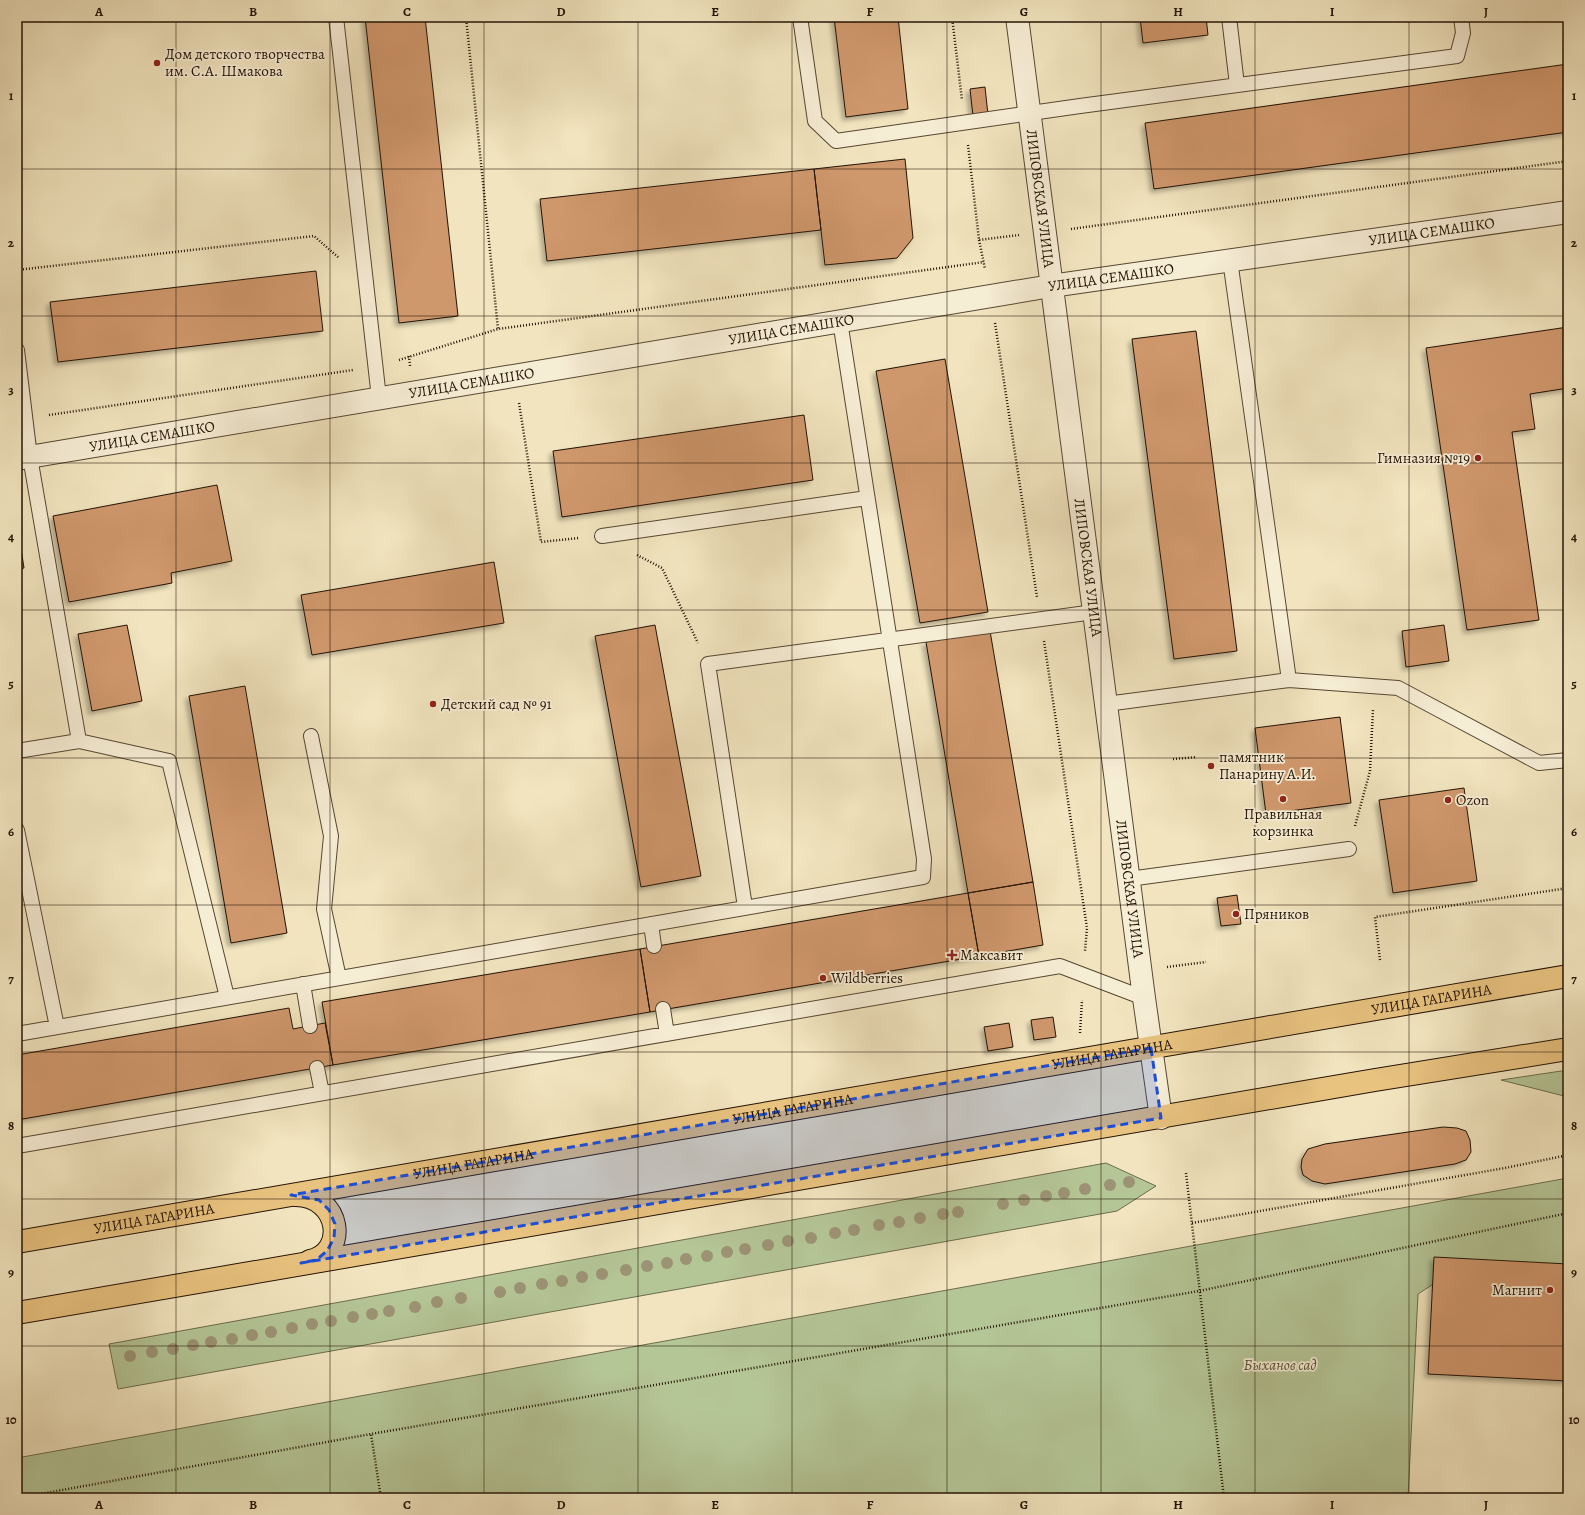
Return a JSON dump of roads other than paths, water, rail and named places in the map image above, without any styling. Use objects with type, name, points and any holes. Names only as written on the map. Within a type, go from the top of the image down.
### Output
[{"type":"main road","name":"УЛИЦА ГАГАРИНА","points":[[17,1242],[1568,976]]},
{"type":"main road","points":[[17,1313],[1383,1079],[1568,1049]]},
{"type":"main road","points":[[291,1195],[305,1195],[319,1200],[329,1210],[335,1224],[334,1238],[327,1251],[316,1260],[302,1263]]},
{"type":"street","name":"ЛИПОВСКАЯ УЛИЦА","points":[[1017,17],[1128,879],[1161,1118]]},
{"type":"street","name":"УЛИЦА СЕМАШКО","points":[[23,458],[1051,286],[1568,212]]},
{"type":"lane","points":[[336,17],[379,398]]},
{"type":"lane","points":[[800,17],[815,121],[836,141],[1457,56],[1463,33],[1461,17]]},
{"type":"lane","points":[[1229,17],[1237,85]]},
{"type":"lane","points":[[1230,260],[1289,680]]},
{"type":"lane","points":[[17,1034],[923,876],[924,859],[840,321]]},
{"type":"lane","points":[[17,350],[25,418],[23,458],[79,741]]},
{"type":"lane","points":[[602,536],[867,498]]},
{"type":"lane","points":[[745,907],[708,664],[1094,612]]},
{"type":"lane","points":[[1106,704],[1289,680],[1398,688],[1539,764],[1568,760]]},
{"type":"lane","points":[[311,736],[331,836],[324,909],[339,978]]},
{"type":"lane","points":[[17,751],[79,741],[169,761],[227,997]]},
{"type":"lane","points":[[17,830],[57,1027]]},
{"type":"lane","points":[[1128,879],[1349,849]]},
{"type":"lane","points":[[651,924],[654,946]]},
{"type":"lane","points":[[17,1146],[1060,966],[1144,998]]},
{"type":"lane","points":[[303,984],[310,1026]]},
{"type":"lane","points":[[663,1009],[667,1034]]},
{"type":"lane","points":[[317,1068],[322,1093]]},
{"type":"place","name":"Дом детского творчества им. С.А. Шмакова","points":[[157,63]]},
{"type":"place","name":"Гимназия №19","points":[[1478,458]]},
{"type":"place","name":"Детский сад № 91","points":[[433,704]]},
{"type":"place","name":"памятник Панарину А.И.","points":[[1211,766]]},
{"type":"place","name":"Правильная корзинка","points":[[1283,799]]},
{"type":"place","name":"Ozon","points":[[1448,800]]},
{"type":"place","name":"Пряников","points":[[1236,914]]},
{"type":"place","name":"Максавит","points":[[952,955]]},
{"type":"place","name":"Wildberries","points":[[823,978]]},
{"type":"place","name":"Магнит","points":[[1550,1290]]},
{"type":"park label","name":"Быханов сад","points":[[1280,1365]]}]
